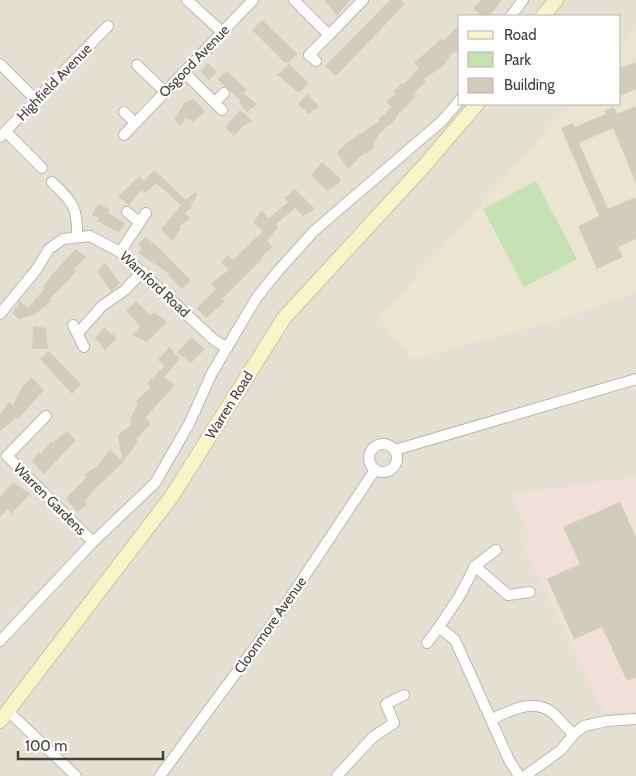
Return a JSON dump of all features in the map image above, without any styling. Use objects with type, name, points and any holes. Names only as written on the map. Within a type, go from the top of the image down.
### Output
[{"type":"street","points":[[187,0],[222,32]]},
{"type":"street","name":"Osgood Avenue","points":[[124,135],[253,0]]},
{"type":"street","points":[[294,0],[329,35]]},
{"type":"street","points":[[316,61],[309,55],[363,0]]},
{"type":"street","points":[[512,15],[523,0]]},
{"type":"street","points":[[545,15],[556,0]]},
{"type":"street","name":"Highfield Avenue","points":[[3,134],[108,26]]},
{"type":"street","points":[[0,64],[36,100]]},
{"type":"street","points":[[137,65],[165,92]]},
{"type":"street","points":[[184,72],[218,106],[224,93]]},
{"type":"street","name":"Warren Road","points":[[0,641],[93,542],[155,483],[189,424],[212,373],[257,297],[314,231],[442,121],[458,102]]},
{"type":"street","name":"Warren Road","points":[[4,716],[172,496],[284,318],[424,166],[476,105]]},
{"type":"street","points":[[124,112],[135,123]]},
{"type":"street","points":[[3,134],[42,168]]},
{"type":"street","points":[[0,314],[36,270],[49,249],[63,239],[76,236],[78,218],[75,206],[52,182]]},
{"type":"street","points":[[127,212],[139,222]]},
{"type":"street","points":[[120,252],[146,213]]},
{"type":"street","name":"Warnford Road","points":[[76,236],[90,236],[120,252],[143,271],[213,339],[227,348]]},
{"type":"street","points":[[84,347],[76,329],[102,306],[125,290],[143,271]]},
{"type":"street","points":[[395,450],[636,379]]},
{"type":"street","name":"Warren Gardens","points":[[46,416],[3,460],[93,542]]},
{"type":"street","points":[[388,444],[395,450],[397,459],[393,468],[385,472],[375,470],[368,458],[374,446],[388,444]]},
{"type":"street","name":"Cloonmore Avenue","points":[[160,776],[278,616],[375,470]]},
{"type":"street","points":[[427,643],[459,597],[475,566],[496,550]]},
{"type":"street","points":[[475,566],[508,595],[530,592]]},
{"type":"street","points":[[438,627],[455,640],[509,760],[519,776]]},
{"type":"street","points":[[337,776],[373,736],[394,724],[386,704],[404,695]]},
{"type":"street","points":[[492,719],[521,706],[539,706],[553,714],[574,734]]},
{"type":"street","points":[[4,716],[76,776]]},
{"type":"street","points":[[525,776],[560,750],[584,726],[607,721],[636,719]]},
{"type":"shaded area","points":[[0,0],[636,0],[636,776],[0,776]]},
{"type":"shaded area","points":[[636,27],[636,292],[561,319],[413,359],[379,319],[570,105],[621,105],[621,46]]},
{"type":"shaded area","points":[[634,477],[636,481],[636,712],[605,714],[523,545],[530,537],[512,494]]},
{"type":"green space","points":[[536,181],[577,259],[524,287],[483,209]]},
{"type":"building","points":[[324,0],[350,0],[337,16]]},
{"type":"building","points":[[390,0],[400,0],[405,4],[336,76],[325,66]]},
{"type":"building","points":[[481,0],[502,0],[490,15],[482,15],[473,9]]},
{"type":"building","points":[[262,20],[298,54],[286,64],[252,30]]},
{"type":"building","points":[[458,26],[458,51],[455,53],[454,51],[443,66],[424,79],[426,82],[414,93],[416,96],[396,119],[381,132],[373,144],[375,146],[366,154],[365,152],[348,169],[337,153],[346,143],[380,121],[378,120],[392,107],[386,102],[396,94],[393,92],[402,83],[404,84],[419,68],[414,63],[441,39],[443,41]]},
{"type":"building","points":[[636,62],[636,89],[621,96],[621,68]]},
{"type":"building","points":[[208,63],[217,72],[209,80],[200,71]]},
{"type":"building","points":[[289,64],[309,83],[299,93],[277,75]]},
{"type":"building","points":[[227,71],[247,90],[243,93],[257,104],[247,112],[239,103],[241,101],[217,79]]},
{"type":"building","points":[[307,94],[319,106],[309,114],[298,104]]},
{"type":"building","points":[[194,99],[205,112],[193,122],[186,118],[180,126],[174,119],[185,102]]},
{"type":"building","points":[[636,106],[636,183],[613,128],[579,143],[608,209],[636,197],[636,239],[618,247],[623,257],[597,269],[578,226],[599,216],[561,128],[573,123],[575,127],[606,114],[604,111],[614,107],[617,114]]},
{"type":"building","points":[[240,110],[253,121],[243,126],[234,136],[225,127]]},
{"type":"building","points":[[322,162],[340,178],[340,182],[327,191],[311,175]]},
{"type":"building","points":[[154,170],[186,200],[195,192],[198,194],[191,205],[192,207],[185,213],[190,218],[179,227],[181,229],[172,241],[161,229],[181,205],[156,183],[145,193],[141,190],[129,205],[118,197],[139,176],[144,181]]},
{"type":"building","points":[[295,189],[315,209],[303,216],[295,208],[276,224],[278,227],[267,241],[273,247],[262,256],[263,258],[222,299],[225,302],[206,318],[196,308],[216,289],[211,283],[229,270],[221,263],[227,255],[233,260],[263,231],[253,222],[262,211],[269,218],[288,202],[284,198]]},
{"type":"building","points":[[98,204],[110,209],[108,213],[125,223],[119,233],[97,221],[99,218],[92,215]]},
{"type":"building","points":[[146,237],[191,281],[182,289],[168,275],[170,274],[138,253],[142,249],[138,244]]},
{"type":"building","points":[[75,249],[86,257],[74,269],[76,271],[68,281],[50,298],[52,301],[34,315],[19,319],[12,313],[20,301],[28,308],[45,288],[43,287],[51,276]]},
{"type":"building","points":[[105,263],[120,283],[111,292],[97,271]]},
{"type":"building","points":[[136,301],[150,315],[154,312],[167,322],[147,342],[132,335],[140,326],[126,311]]},
{"type":"building","points":[[33,326],[46,328],[48,349],[32,349]]},
{"type":"building","points":[[104,328],[117,338],[105,350],[95,338]]},
{"type":"building","points":[[191,337],[205,349],[191,363],[177,353]]},
{"type":"building","points":[[169,347],[180,359],[164,377],[175,385],[145,418],[151,423],[136,440],[138,442],[122,463],[95,489],[85,501],[88,504],[77,513],[66,498],[87,477],[84,475],[97,466],[110,450],[122,460],[118,435],[131,425],[130,420],[138,404],[135,402],[151,387],[147,383],[165,366],[158,360]]},
{"type":"building","points":[[49,351],[81,384],[72,394],[40,359]]},
{"type":"building","points":[[32,378],[44,390],[18,419],[16,418],[0,431],[0,414],[9,402],[13,405],[23,385]]},
{"type":"building","points":[[67,431],[76,440],[44,474],[32,461],[39,452],[41,454],[51,441],[52,443]]},
{"type":"building","points":[[13,482],[30,494],[11,514],[8,509],[0,517],[0,497]]},
{"type":"building","points":[[620,502],[636,537],[636,677],[627,681],[602,627],[574,639],[547,579],[580,564],[563,527]]}]
